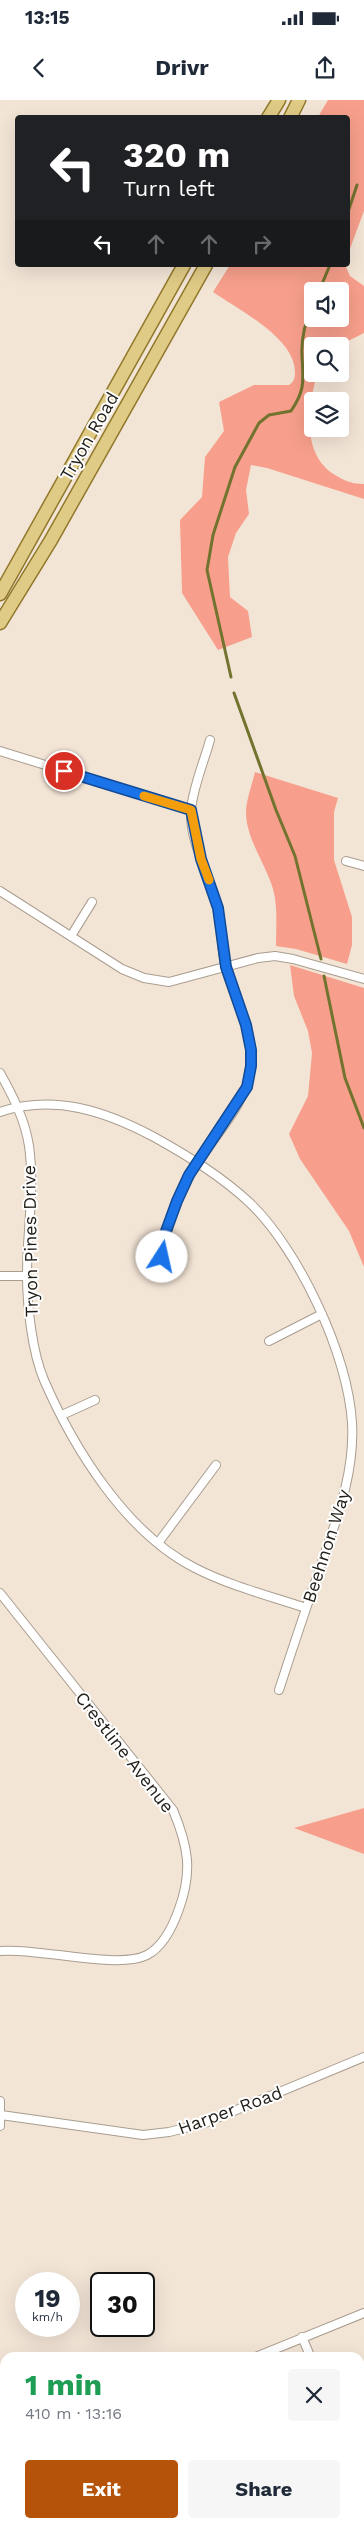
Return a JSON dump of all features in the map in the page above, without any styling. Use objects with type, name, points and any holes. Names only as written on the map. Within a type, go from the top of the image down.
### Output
[{"type":"main road","points":[[270,115],[278,100]]},
{"type":"main road","points":[[292,115],[300,100]]},
{"type":"main road","name":"Tryon Road","points":[[0,594],[183,267]]},
{"type":"main road","name":"Tryon Road","points":[[0,623],[51,540],[205,267]]},
{"type":"street","points":[[162,1257],[165,1234],[177,1201],[198,1162],[247,1087],[251,1066],[251,1050],[246,1025],[226,967],[218,908],[201,859],[191,810],[210,740]]},
{"type":"street","points":[[0,751],[191,810]]},
{"type":"street","points":[[346,861],[364,866]]},
{"type":"street","points":[[0,891],[122,969],[144,978],[169,982],[258,958],[275,956],[293,959],[364,979]]},
{"type":"street","points":[[72,936],[92,902]]},
{"type":"street","name":"Tryon Pines Drive","points":[[0,1073],[18,1106],[29,1146],[27,1276],[30,1324],[43,1378],[62,1415],[107,1491],[158,1543],[195,1568],[306,1608]]},
{"type":"street","name":"Beehnon Way","points":[[0,1112],[18,1106],[55,1104],[93,1110],[133,1126],[198,1162],[220,1177],[251,1204],[277,1235],[308,1285],[322,1314],[335,1347],[352,1423],[350,1467],[343,1500],[279,1690]]},
{"type":"street","points":[[0,1276],[27,1276]]},
{"type":"street","points":[[269,1341],[322,1314]]},
{"type":"street","points":[[62,1415],[95,1400]]},
{"type":"street","points":[[158,1543],[216,1465]]},
{"type":"street","name":"Crestline Avenue","points":[[0,1593],[173,1810],[188,1852],[188,1875],[184,1895],[170,1930],[160,1945],[146,1955],[126,1959],[0,1950]]},
{"type":"street","name":"Harper Road","points":[[1,2115],[134,2134],[169,2132],[205,2123],[364,2057]]},
{"type":"street","points":[[0,2101],[0,2126]]},
{"type":"street","points":[[267,2352],[364,2313]]},
{"type":"street","points":[[302,2337],[308,2352]]},
{"type":"shaded area","points":[[328,100],[364,100],[364,211],[350,249],[350,115],[319,115]]},
{"type":"shaded area","points":[[229,267],[346,267],[350,276],[364,286],[364,333],[349,340],[349,337],[304,337],[304,382],[315,382],[313,392],[304,392],[304,437],[311,437],[317,455],[324,466],[335,475],[349,482],[364,484],[364,499],[267,468],[251,465],[246,490],[249,514],[236,533],[228,557],[230,597],[248,611],[252,637],[218,650],[182,593],[180,520],[202,497],[205,457],[224,431],[219,402],[254,385],[289,385],[294,380],[293,360],[276,336],[213,292]]},
{"type":"shaded area","points":[[255,772],[338,798],[334,812],[334,860],[352,917],[352,945],[347,964],[296,949],[276,946],[275,896],[249,832],[247,822],[247,803]]},
{"type":"shaded area","points":[[290,965],[364,988],[364,1267],[349,1231],[300,1159],[289,1134],[308,1096],[312,1053],[308,1031],[294,996]]},
{"type":"shaded area","points":[[364,1808],[364,1854],[294,1828]]},
{"type":"waterway","points":[[350,206],[357,185]]},
{"type":"waterway","points":[[323,282],[329,267]]},
{"type":"waterway","points":[[231,677],[207,570],[213,535],[235,467],[259,423],[269,415],[291,411],[296,403],[303,378],[302,349],[305,327]]},
{"type":"waterway","points":[[234,693],[276,810],[295,856],[321,959]]},
{"type":"waterway","points":[[324,976],[345,1078],[364,1128]]},
{"type":"slow traffic","points":[[144,796],[191,810],[201,859],[209,880]]},
{"type":"route","points":[[64,771],[191,810],[201,859],[218,908],[226,967],[246,1025],[251,1050],[251,1066],[247,1087],[189,1175],[165,1234],[162,1257]]}]
